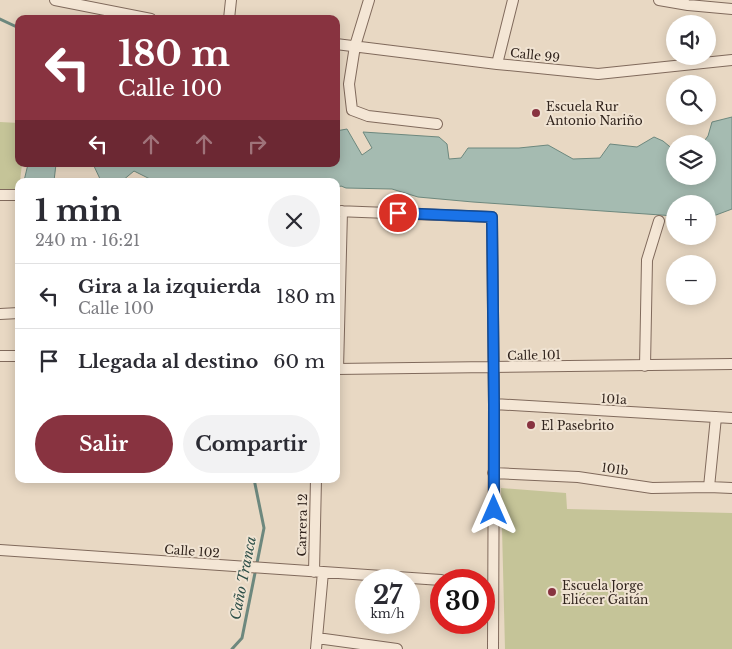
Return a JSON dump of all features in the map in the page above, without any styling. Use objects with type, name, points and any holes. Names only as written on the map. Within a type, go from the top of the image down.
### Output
[{"type":"street","points":[[55,0],[92,4],[135,15]]},
{"type":"street","points":[[229,15],[231,0]]},
{"type":"street","points":[[370,0],[355,46],[349,84],[352,110],[368,116],[437,124]]},
{"type":"street","points":[[497,64],[513,0]]},
{"type":"street","points":[[658,0],[732,9]]},
{"type":"street","name":"Calle 99","points":[[340,44],[497,64],[598,74],[732,60]]},
{"type":"street","points":[[0,195],[15,195]]},
{"type":"street","points":[[340,211],[492,217],[494,473],[490,569]]},
{"type":"street","points":[[645,366],[647,260],[659,221]]},
{"type":"street","points":[[0,314],[15,313]]},
{"type":"street","points":[[0,356],[15,356]]},
{"type":"street","name":"Calle 101","points":[[340,369],[732,364]]},
{"type":"street","name":"101a","points":[[494,404],[732,418]]},
{"type":"street","points":[[709,487],[716,417]]},
{"type":"street","name":"101b","points":[[494,473],[578,477],[652,488],[732,488]]},
{"type":"street","name":"Carrera 12","points":[[316,483],[318,572],[316,649]]},
{"type":"street","name":"Calle 102","points":[[0,550],[430,579]]},
{"type":"street","points":[[493,634],[494,649]]},
{"type":"street","points":[[317,638],[397,649]]},
{"type":"green space","points":[[0,122],[15,123],[15,167],[22,167],[20,178],[15,178],[15,190],[0,189]]},
{"type":"green space","points":[[501,488],[566,493],[567,509],[732,513],[732,649],[505,649]]},
{"type":"shaded area","points":[[732,117],[732,209],[716,215],[716,195],[666,195],[666,215],[418,197],[392,189],[346,188],[340,186],[340,178],[148,178],[134,171],[126,178],[100,178],[94,167],[340,167],[340,130],[347,129],[362,155],[372,148],[363,132],[439,137],[447,144],[449,159],[461,158],[468,148],[519,148],[548,145],[573,159],[600,158],[610,144],[637,147],[654,137],[666,144],[666,185],[716,185],[716,135],[708,135],[711,125],[716,125],[716,121]]},
{"type":"shaded area","points":[[27,167],[56,167],[54,178],[25,178]]},
{"type":"waterway","points":[[0,19],[15,26]]},
{"type":"waterway","name":"Caño Tranca","points":[[232,649],[242,638],[264,528],[255,483]]},
{"type":"place","name":"Escuela Rur Antonio Nariño","points":[[536,113]]},
{"type":"place","name":"El Pasebrito","points":[[531,425]]},
{"type":"place","name":"Escuela Jorge Eliécer Gaitán","points":[[552,592]]},
{"type":"route","points":[[398,213],[492,217],[494,510]]}]
